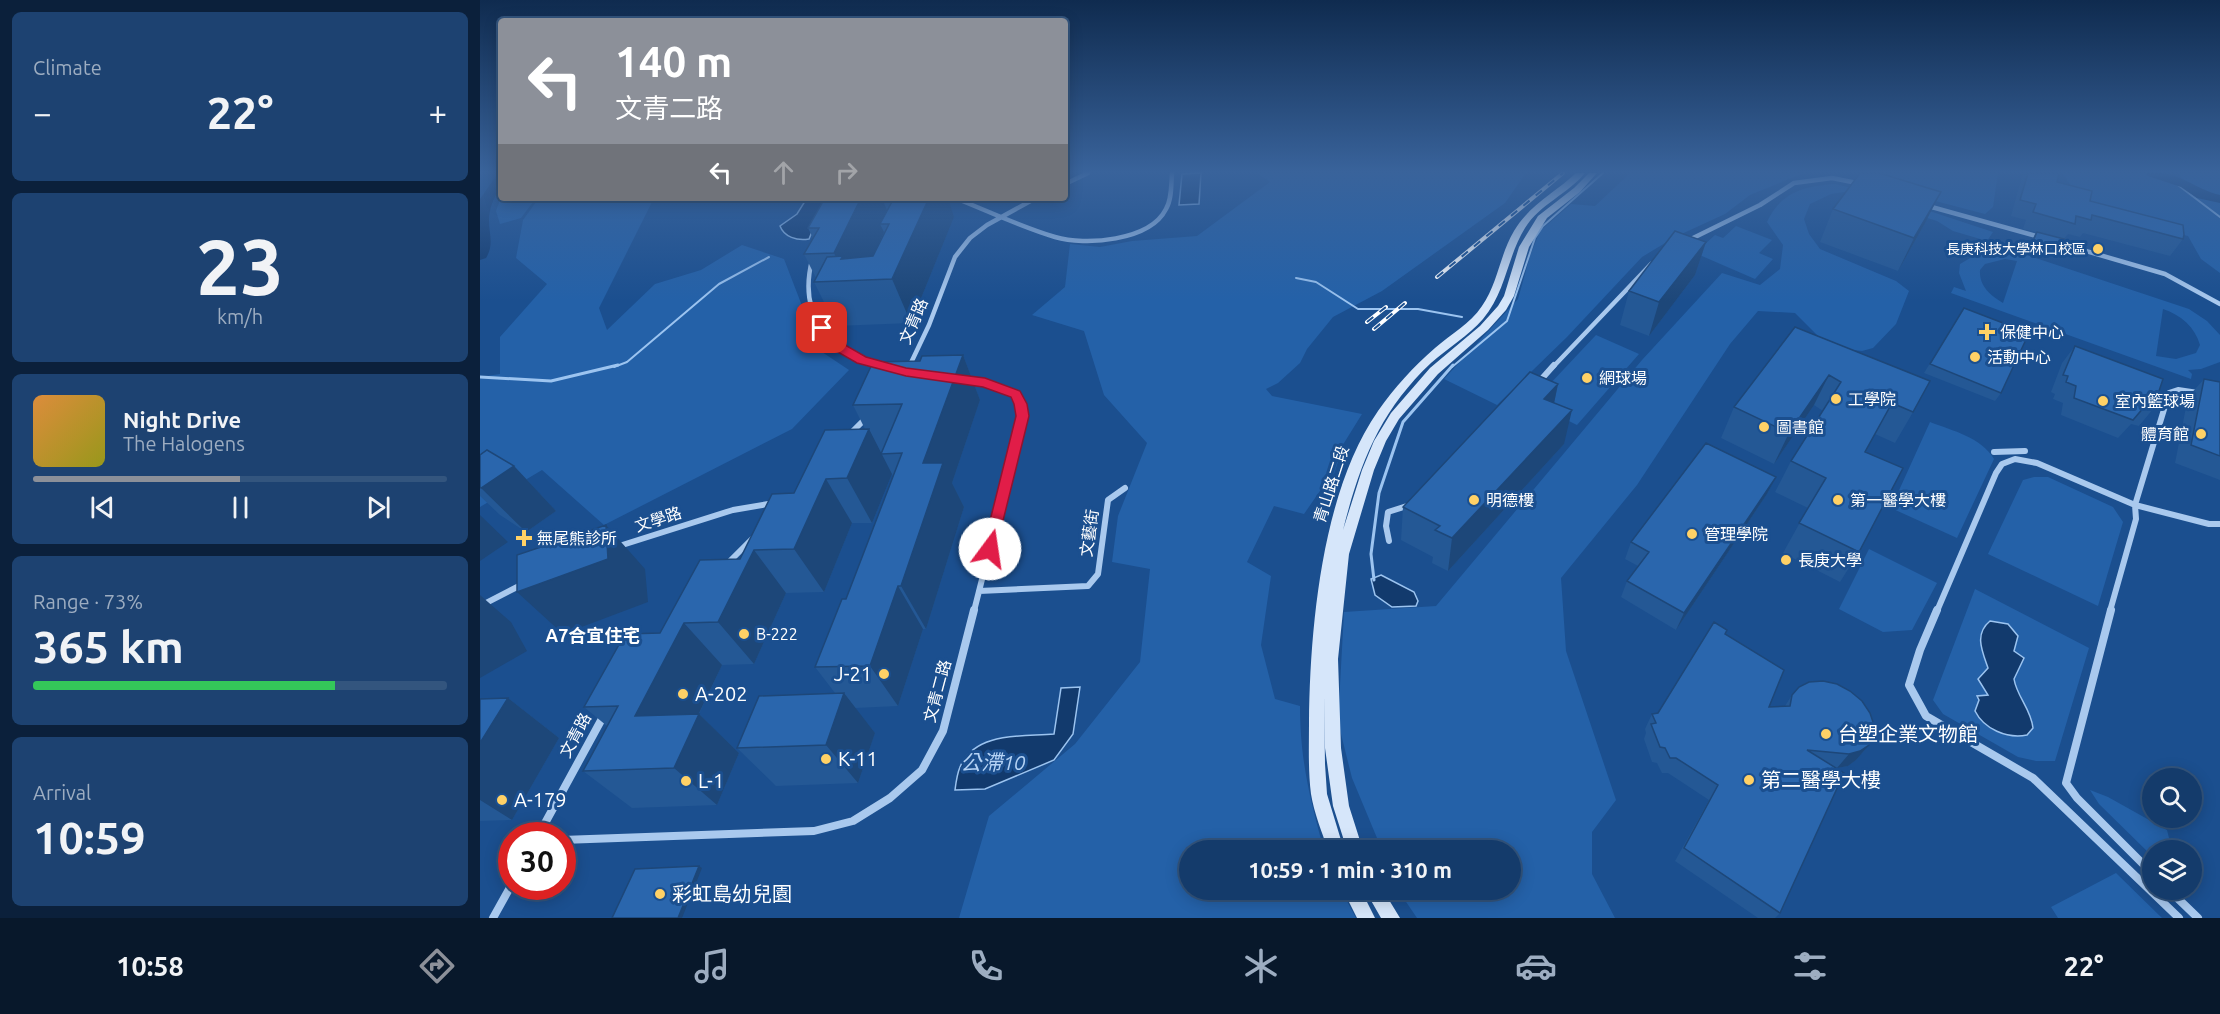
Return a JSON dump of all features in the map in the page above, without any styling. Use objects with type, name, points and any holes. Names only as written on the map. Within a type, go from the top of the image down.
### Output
[{"type":"street","points":[[1001,216],[1071,241],[1103,241],[1146,227],[1161,216]]},
{"type":"street","name":"文青路","points":[[906,372],[930,325],[955,257],[970,238],[1001,216]]},
{"type":"street","name":"青山路二段","points":[[1333,840],[1321,801],[1317,729],[1321,607],[1331,550],[1354,468],[1366,439],[1382,414],[1419,369],[1470,326],[1489,305],[1512,245],[1530,216]]},
{"type":"street","name":"青山路二段","points":[[1352,840],[1341,806],[1333,748],[1331,659],[1342,554],[1368,470],[1380,441],[1395,416],[1434,371],[1484,328],[1502,308],[1509,296],[1524,247],[1543,216]]},
{"type":"street","points":[[1683,243],[1738,216]]},
{"type":"street","points":[[1962,216],[2164,274],[2220,304]]},
{"type":"street","points":[[814,255],[807,274],[815,317],[822,328],[834,344],[862,360],[890,369]]},
{"type":"street","points":[[1530,392],[1604,311],[1659,256]]},
{"type":"street","points":[[898,370],[916,374]]},
{"type":"street","name":"文青二路","points":[[576,840],[814,831],[853,821],[890,798],[922,771],[943,731],[1022,416],[1021,404],[1015,394],[985,382],[961,379]]},
{"type":"street","points":[[2142,863],[2077,798],[2066,783],[2136,519],[2135,505],[2169,393],[2178,390],[2204,393]]},
{"type":"street","points":[[842,443],[873,410]]},
{"type":"street","points":[[1994,452],[2025,451]]},
{"type":"street","points":[[2179,918],[2033,778],[1926,716],[1909,685],[1920,650],[1996,473],[2002,464],[2015,459],[2037,463],[2135,505],[2209,524],[2220,524]]},
{"type":"street","name":"文藝街","points":[[979,591],[1088,586],[1098,574],[1108,500],[1125,488]]},
{"type":"street","name":"文學路","points":[[612,549],[733,510],[772,503],[783,505],[777,512]]},
{"type":"street","points":[[1389,541],[1386,526],[1388,512],[1415,504]]},
{"type":"street","points":[[718,574],[757,534]]},
{"type":"street","points":[[480,606],[528,582]]},
{"type":"street","name":"文青路","points":[[546,822],[609,705]]},
{"type":"street","points":[[493,918],[503,900]]},
{"type":"street","points":[[1357,900],[1366,918]]},
{"type":"street","points":[[1380,900],[1391,918]]},
{"type":"street","points":[[2179,900],[2198,918]]},
{"type":"shaded area","points":[[497,216],[523,216],[521,218],[500,224]]},
{"type":"shaded area","points":[[526,216],[645,216],[599,308],[607,330],[655,284],[701,270],[742,245],[784,259],[819,350],[849,370],[792,429],[604,525],[542,470],[480,507],[480,377],[500,374],[500,337],[547,284],[516,258],[523,220]]},
{"type":"shaded area","points":[[1224,216],[1487,216],[1382,291],[1333,317],[1307,349],[1300,363],[1278,383],[1266,389],[1272,396],[1362,414],[1344,443],[1331,483],[1322,488],[1304,514],[1274,506],[1247,562],[1271,576],[1261,645],[1275,699],[1300,706],[1300,726],[1307,779],[1321,840],[1179,840],[1179,900],[1346,900],[1356,918],[959,918],[989,816],[1075,744],[1140,662],[1150,569],[1112,562],[1118,516],[1147,443],[1104,395],[1084,331],[1032,315],[1065,287],[1070,244],[1100,247],[1132,241],[1197,236]]},
{"type":"shaded area","points":[[1557,216],[1721,216],[1675,237],[1642,257],[1567,337],[1497,405],[1444,379],[1518,299],[1530,256],[1540,231]]},
{"type":"shaded area","points":[[1771,216],[1805,216],[1804,219],[1809,234],[1820,249],[1896,281],[1909,291],[1896,324],[1873,348],[1862,351],[1829,347],[1795,313],[1758,311],[1730,344],[1637,485],[1561,578],[1566,651],[1616,800],[1592,832],[1592,874],[1615,918],[1417,918],[1405,900],[1521,900],[1521,840],[1378,840],[1352,778],[1338,722],[1344,612],[1436,606],[1642,360],[1722,273],[1760,285],[1780,269],[1783,245],[1767,222]]},
{"type":"shaded area","points":[[1920,216],[1944,216],[1993,232],[1987,241],[1953,231],[1937,221]]},
{"type":"shaded area","points":[[2105,216],[2220,216],[2220,273],[2201,259],[2188,236]]},
{"type":"shaded area","points":[[1736,226],[1772,240],[1759,253],[1773,259],[1755,279],[1695,253],[1715,235],[1723,238]]},
{"type":"shaded area","points":[[1987,251],[2024,254],[2189,309],[2207,321],[2220,335],[2220,362],[2201,369],[2188,370],[2192,374],[2191,379],[1951,293],[1954,287],[1966,291],[1959,273],[1960,264]],"holes":[[[2005,259],[2017,261],[2003,303],[1986,290],[1981,281],[1980,270],[1985,264]],[[2163,309],[2181,318],[2191,327],[2200,345],[2196,353],[2176,359],[2156,356]]]},
{"type":"shaded area","name":"網球場","points":[[1596,335],[1639,354],[1577,425],[1532,403]]},
{"type":"shaded area","points":[[1930,422],[1974,440],[1982,445],[1994,459],[1957,538],[1891,508]]},
{"type":"shaded area","points":[[2048,477],[2113,507],[2123,522],[2098,606],[1988,554],[2023,480]]},
{"type":"shaded area","points":[[1869,549],[1937,583],[1912,630],[1883,632],[1839,609]]},
{"type":"shaded area","points":[[1975,589],[2089,648],[2055,761],[2036,761],[2018,757],[1943,714],[1933,700]]},
{"type":"shaded area","points":[[2090,790],[2142,816],[2142,828],[2167,830],[2171,840],[2142,840],[2142,846],[2099,804]]},
{"type":"shaded area","points":[[2116,873],[2162,918],[2058,918],[2051,907]]},
{"type":"water","points":[[794,216],[823,216],[814,227],[809,239],[792,237],[780,226]]},
{"type":"water","points":[[1381,575],[1414,592],[1418,601],[1416,606],[1392,607],[1375,595],[1371,579]]},
{"type":"water","points":[[1990,621],[2008,624],[2018,636],[2014,651],[2024,658],[2014,679],[2032,721],[2033,728],[2027,735],[2004,734],[1990,728],[1975,711],[1979,700],[1977,696],[1988,695],[1978,679],[1988,668],[1981,637],[1982,631]]},
{"type":"water","name":"公滯10","points":[[1080,687],[1073,734],[1054,760],[985,789],[955,790],[960,767],[967,755],[977,747],[1001,738],[1054,734],[1061,688]]},
{"type":"building","points":[[815,216],[852,216],[834,253],[804,254],[819,228],[808,228]]},
{"type":"building","points":[[884,216],[921,216],[892,279],[814,282],[827,257],[843,256],[841,259],[873,256],[889,224],[880,224]]},
{"type":"building","points":[[1852,216],[1927,216],[1914,238]]},
{"type":"building","points":[[2046,216],[2092,216],[2091,220],[2076,216],[2075,224]]},
{"type":"building","points":[[2095,216],[2148,216],[2183,225],[2183,239]]},
{"type":"building","points":[[1675,231],[1706,242],[1659,302],[1629,291]]},
{"type":"building","points":[[2037,232],[2064,239],[2060,249],[2033,241]]},
{"type":"building","name":"活動中心","points":[[1964,308],[2029,333],[2001,393],[1930,364]]},
{"type":"building","points":[[1795,327],[1930,381],[1913,412],[1892,403],[1865,452],[1903,468],[1859,552],[1799,523],[1826,478],[1791,461],[1841,382],[1829,375],[1789,433],[1734,407]]},
{"type":"building","points":[[2075,346],[2163,379],[2153,409],[2145,406],[2133,420],[2074,398],[2076,386],[2066,382],[2068,376],[2063,375]]},
{"type":"building","points":[[963,355],[923,463],[943,463],[901,586],[898,586],[870,666],[815,667],[842,599],[846,599],[902,453],[881,454],[902,404],[853,405],[873,362],[920,361],[922,356]]},
{"type":"building","points":[[1530,372],[1558,384],[1544,399],[1572,410],[1452,538],[1435,530],[1440,526],[1403,507]]},
{"type":"building","points":[[2204,379],[2220,382],[2220,456],[2191,445]]},
{"type":"building","points":[[869,429],[847,478],[826,479],[794,549],[754,550],[718,622],[684,623],[635,716],[699,714],[674,768],[583,771],[618,706],[584,707],[625,634],[660,633],[700,560],[740,559],[772,494],[794,493],[825,430]]},
{"type":"building","name":"管理學院","points":[[1706,443],[1776,477],[1684,613],[1627,581],[1649,552],[1631,542]]},
{"type":"building","points":[[487,450],[514,466],[481,488],[480,455]]},
{"type":"building","points":[[606,525],[608,559],[517,592],[517,555]]},
{"type":"building","name":"第二醫學大樓","points":[[1714,622],[1727,630],[1725,634],[1784,670],[1769,707],[1790,706],[1792,695],[1799,687],[1809,682],[1823,681],[1837,684],[1862,701],[1874,725],[1869,745],[1860,751],[1849,754],[1807,750],[1844,773],[1780,913],[1684,848],[1718,785],[1676,758],[1670,758],[1665,748],[1660,747],[1651,724],[1656,723],[1652,714],[1658,713]]},
{"type":"building","points":[[844,693],[826,745],[737,748],[759,696]]},
{"type":"building","points":[[508,698],[480,743],[480,699]]},
{"type":"building","name":"彩虹島幼兒園","points":[[699,866],[678,918],[612,918],[635,869]]},
{"type":"waterway","points":[[480,255],[484,243],[482,216]]},
{"type":"waterway","points":[[1452,367],[1507,321],[1535,238],[1543,226],[1555,216]]},
{"type":"waterway","points":[[614,367],[627,362],[719,284],[769,257]]},
{"type":"waterway","points":[[1296,278],[1316,282],[1358,309],[1418,309],[1462,317]]},
{"type":"waterway","points":[[480,377],[551,381],[618,365]]},
{"type":"waterway","points":[[1374,580],[1371,554],[1379,493],[1403,422],[1453,365]]},
{"type":"railway","points":[[1437,277],[1511,216]]},
{"type":"railway","points":[[1374,329],[1405,303]]},
{"type":"railway","points":[[1367,322],[1386,307]]},
{"type":"place","name":"長庚科技大學林口校區","points":[[2098,249]]},
{"type":"place","name":"保健中心","points":[[1987,332]]},
{"type":"place","name":"活動中心","points":[[1975,357]]},
{"type":"place","name":"網球場","points":[[1587,378]]},
{"type":"place","name":"工學院","points":[[1836,399]]},
{"type":"place","name":"室內籃球場","points":[[2103,401]]},
{"type":"place","name":"圖書館","points":[[1764,427]]},
{"type":"place","name":"體育館","points":[[2201,434]]},
{"type":"place","name":"明德樓","points":[[1474,500]]},
{"type":"place","name":"第一醫學大樓","points":[[1838,500]]},
{"type":"place","name":"管理學院","points":[[1692,534]]},
{"type":"place","name":"無尾熊診所","points":[[524,538]]},
{"type":"place","name":"長庚大學","points":[[1786,560]]},
{"type":"place","name":"B-222","points":[[744,634]]},
{"type":"place","name":"J-21","points":[[884,674]]},
{"type":"place","name":"A-202","points":[[683,694]]},
{"type":"place","name":"台塑企業文物館","points":[[1826,734]]},
{"type":"place","name":"K-11","points":[[826,759]]},
{"type":"place","name":"第二醫學大樓","points":[[1749,780]]},
{"type":"place","name":"L-1","points":[[686,781]]},
{"type":"place","name":"A-179","points":[[502,800]]},
{"type":"place","name":"彩虹島幼兒園","points":[[660,894]]},
{"type":"district","name":"A7合宜住宅","points":[[593,636]]},
{"type":"route","points":[[822,328],[834,344],[862,360],[906,372],[985,382],[1015,394],[1021,404],[1022,416],[1016,451],[990,549]]}]
